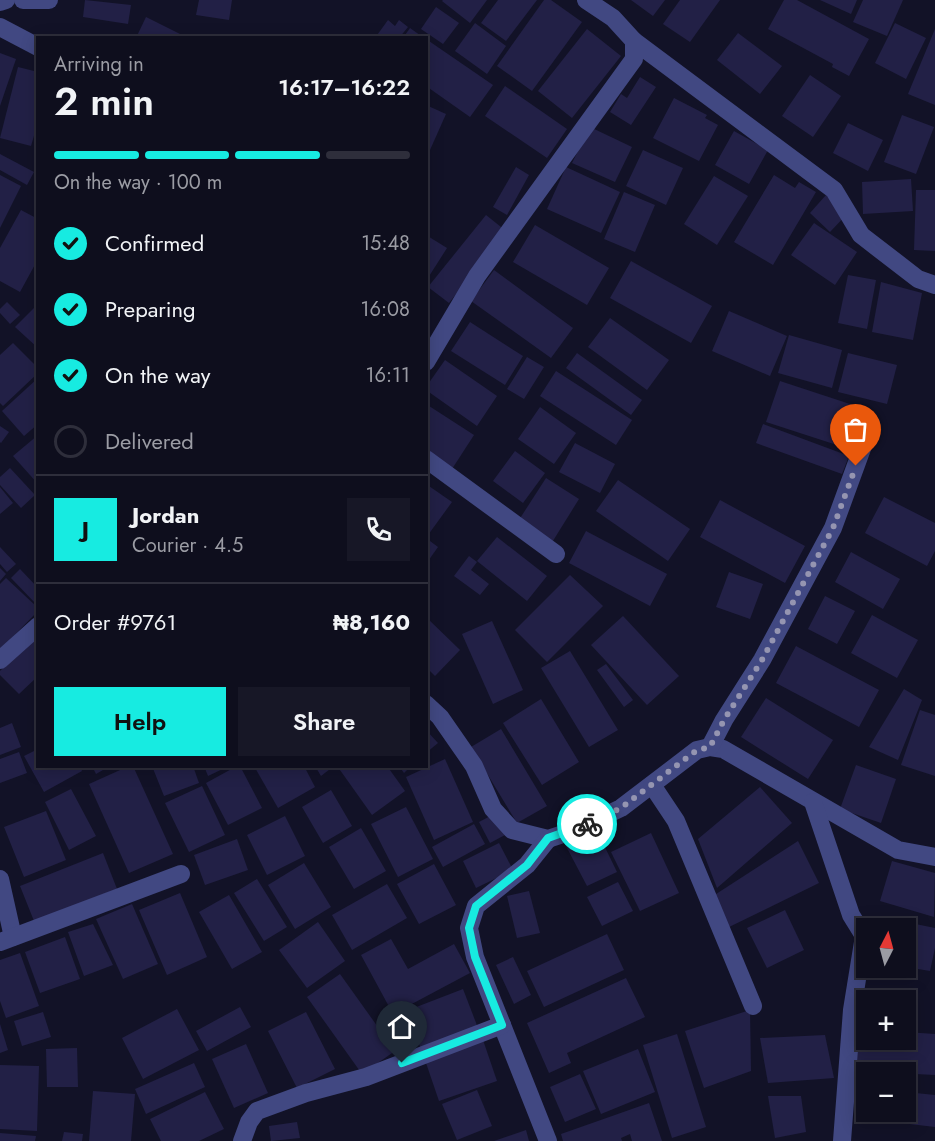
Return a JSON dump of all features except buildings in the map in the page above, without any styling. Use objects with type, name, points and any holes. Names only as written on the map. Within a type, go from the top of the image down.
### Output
[{"type":"street","points":[[0,2],[6,0]]},
{"type":"street","points":[[23,0],[49,0]]},
{"type":"street","points":[[586,0],[614,18],[634,41],[834,190],[861,236],[918,279],[935,285]]},
{"type":"street","points":[[0,27],[36,46]]},
{"type":"street","points":[[428,359],[477,276],[634,59],[634,41]]},
{"type":"street","points":[[710,747],[724,720],[762,660],[833,528],[871,424]]},
{"type":"street","points":[[428,460],[556,554]]},
{"type":"street","points":[[0,660],[36,628]]},
{"type":"street","points":[[428,706],[440,717],[474,766],[494,809],[512,830],[548,838],[575,830],[621,808],[697,750],[710,747],[723,749],[898,850],[935,857]]},
{"type":"street","points":[[652,785],[676,821],[753,1006]]},
{"type":"street","points":[[813,802],[851,915],[864,936],[852,1010],[842,1141]]},
{"type":"street","points":[[548,838],[527,865],[476,906],[469,928],[475,957],[548,1141]]},
{"type":"street","points":[[0,879],[6,940],[181,874]]},
{"type":"street","points":[[242,1141],[249,1122],[257,1111],[306,1093],[366,1077],[502,1025]]},
{"type":"way so far","points":[[587,824],[621,808],[697,750],[710,747],[724,720],[762,660],[833,528],[856,466]]},
{"type":"route","points":[[402,1063],[502,1025],[475,957],[469,928],[476,906],[527,865],[548,838],[587,824]]}]
